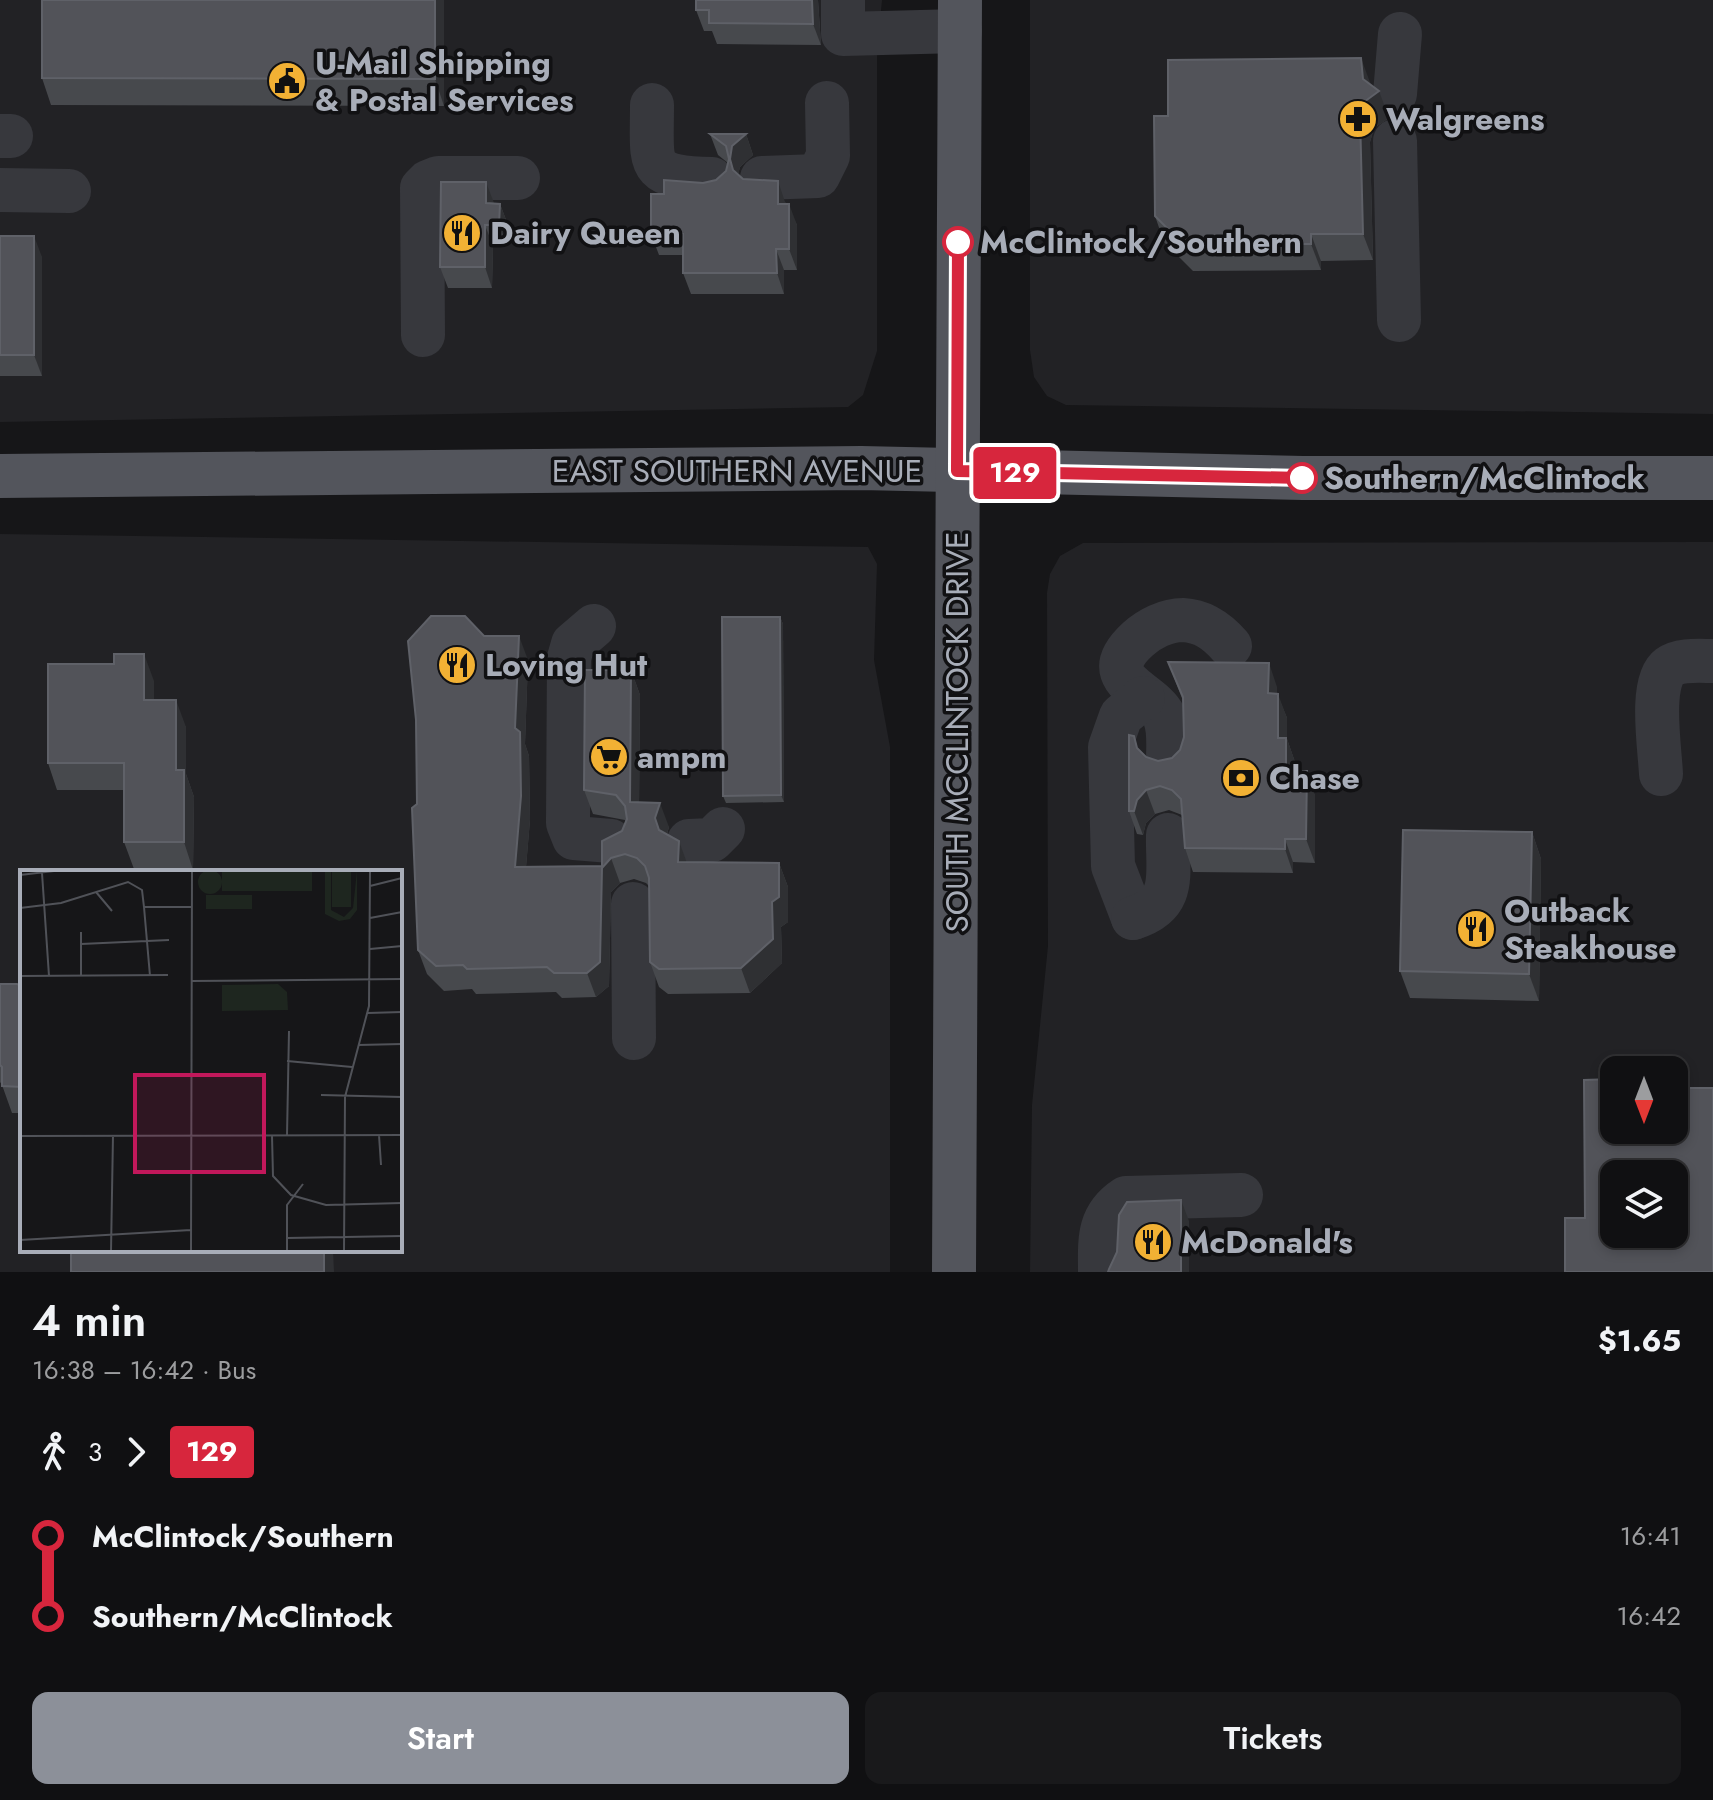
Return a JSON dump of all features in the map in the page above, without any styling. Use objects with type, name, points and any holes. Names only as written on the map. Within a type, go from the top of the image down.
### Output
[{"type":"main road","name":"SOUTH MCCLINTOCK DRIVE","points":[[954,1272],[960,16]]},
{"type":"main road","name":"EAST SOUTHERN AVENUE","points":[[0,476],[861,468],[1303,478],[1713,478]]},
{"type":"lane","points":[[843,0],[843,34],[960,16]]},
{"type":"lane","points":[[1395,94],[1400,34]]},
{"type":"lane","points":[[762,178],[818,176],[828,156],[827,103]]},
{"type":"lane","points":[[652,105],[652,157],[657,167],[673,178],[712,179]]},
{"type":"lane","points":[[1395,141],[1399,320]]},
{"type":"lane","points":[[423,335],[422,188],[438,178],[518,178]]},
{"type":"lane","points":[[0,190],[69,191]]},
{"type":"lane","points":[[1161,760],[1166,720],[1124,679],[1123,664],[1128,650],[1148,631],[1178,620],[1193,621],[1221,635],[1230,646]]},
{"type":"lane","points":[[594,626],[573,644],[569,658],[568,823],[574,838],[611,841]]},
{"type":"lane","points":[[1661,774],[1660,680],[1669,667],[1691,660],[1713,661]]},
{"type":"lane","points":[[1143,698],[1128,734],[1142,825],[1165,898],[1152,912],[1133,918],[1113,866],[1110,747],[1121,716],[1143,698]]},
{"type":"lane","points":[[633,904],[634,1038]]},
{"type":"lane","points":[[1100,1252],[1114,1206],[1126,1198],[1241,1180]]},
{"type":"shaded area","points":[[0,0],[882,0],[877,53],[877,351],[863,395],[848,407],[0,422]]},
{"type":"shaded area","points":[[1030,0],[1713,0],[1713,414],[1066,405],[1047,396],[1034,377],[1030,350]]},
{"type":"shaded area","points":[[0,534],[868,547],[877,564],[874,660],[890,747],[890,1272],[0,1272]]},
{"type":"shaded area","points":[[1713,542],[1713,1272],[1030,1272],[1032,1105],[1048,946],[1047,593],[1050,574],[1060,556],[1083,543]]},
{"type":"building","points":[[42,0],[435,0],[435,79],[42,78]]},
{"type":"building","points":[[696,0],[812,0],[813,24],[709,23],[709,10],[696,10]]},
{"type":"building","name":"Walgreens","points":[[1361,58],[1363,79],[1379,91],[1364,102],[1360,115],[1363,234],[1311,234],[1311,244],[1183,244],[1155,216],[1154,116],[1168,116],[1168,60]]},
{"type":"building","points":[[710,134],[746,134],[732,146],[730,159],[733,170],[743,179],[778,181],[778,204],[789,204],[789,249],[776,249],[777,273],[683,273],[683,234],[651,234],[651,194],[664,194],[664,180],[703,183],[716,180],[726,171],[729,159],[726,146]]},
{"type":"building","name":"Dairy Queen","points":[[441,182],[486,182],[486,203],[500,204],[499,225],[485,225],[485,267],[440,267]]},
{"type":"building","points":[[0,236],[34,236],[34,355],[0,355]]},
{"type":"building","points":[[431,616],[465,616],[484,636],[519,636],[515,728],[520,732],[521,796],[515,867],[602,866],[602,841],[622,831],[627,819],[625,806],[616,795],[584,790],[585,670],[631,670],[630,802],[660,803],[655,818],[659,830],[679,841],[678,862],[779,863],[779,897],[772,902],[773,939],[741,968],[659,969],[650,962],[649,878],[645,866],[637,858],[625,854],[611,858],[602,868],[600,962],[587,973],[554,973],[547,967],[467,969],[463,965],[436,966],[418,950],[412,808],[417,804],[416,720],[408,641]]},
{"type":"building","points":[[722,617],[780,617],[781,795],[723,796]]},
{"type":"building","points":[[114,654],[144,654],[144,700],[176,700],[176,770],[184,770],[184,842],[124,842],[124,763],[48,763],[48,664],[114,664]]},
{"type":"building","name":"Chase","points":[[1168,662],[1269,663],[1268,693],[1278,694],[1278,738],[1286,738],[1286,771],[1307,771],[1306,839],[1285,839],[1285,849],[1185,848],[1181,799],[1172,790],[1160,786],[1146,790],[1137,800],[1134,811],[1129,811],[1129,735],[1134,736],[1137,748],[1146,757],[1158,761],[1172,758],[1180,750],[1184,737],[1183,697]]},
{"type":"building","name":"Outback Steakhouse","points":[[1403,830],[1532,832],[1529,974],[1400,971]]},
{"type":"building","points":[[0,984],[17,984],[20,986],[20,1087],[2,1086]]},
{"type":"building","points":[[1600,1079],[1600,1144],[1688,1144],[1688,1088],[1713,1088],[1713,1272],[1565,1272],[1565,1218],[1585,1218],[1584,1080]]},
{"type":"building","name":"McDonald's","points":[[1181,1200],[1181,1272],[1108,1272],[1117,1252],[1119,1215],[1127,1202]]},
{"type":"building","points":[[71,1252],[324,1252],[324,1272],[71,1272]]},
{"type":"bus line","name":"129","points":[[958,242],[957,471],[1302,478]]},
{"type":"place","name":"U-Mail Shipping & Postal Services","points":[[287,81]]},
{"type":"place","name":"Walgreens","points":[[1358,119]]},
{"type":"place","name":"Dairy Queen","points":[[462,233]]},
{"type":"place","name":"McClintock/Southern","points":[[958,242]]},
{"type":"place","name":"Southern/McClintock","points":[[1302,478]]},
{"type":"place","name":"Loving Hut","points":[[457,665]]},
{"type":"place","name":"ampm","points":[[609,757]]},
{"type":"place","name":"Chase","points":[[1241,778]]},
{"type":"place","name":"Outback Steakhouse","points":[[1476,929]]},
{"type":"place","name":"McDonald's","points":[[1153,1242]]}]
